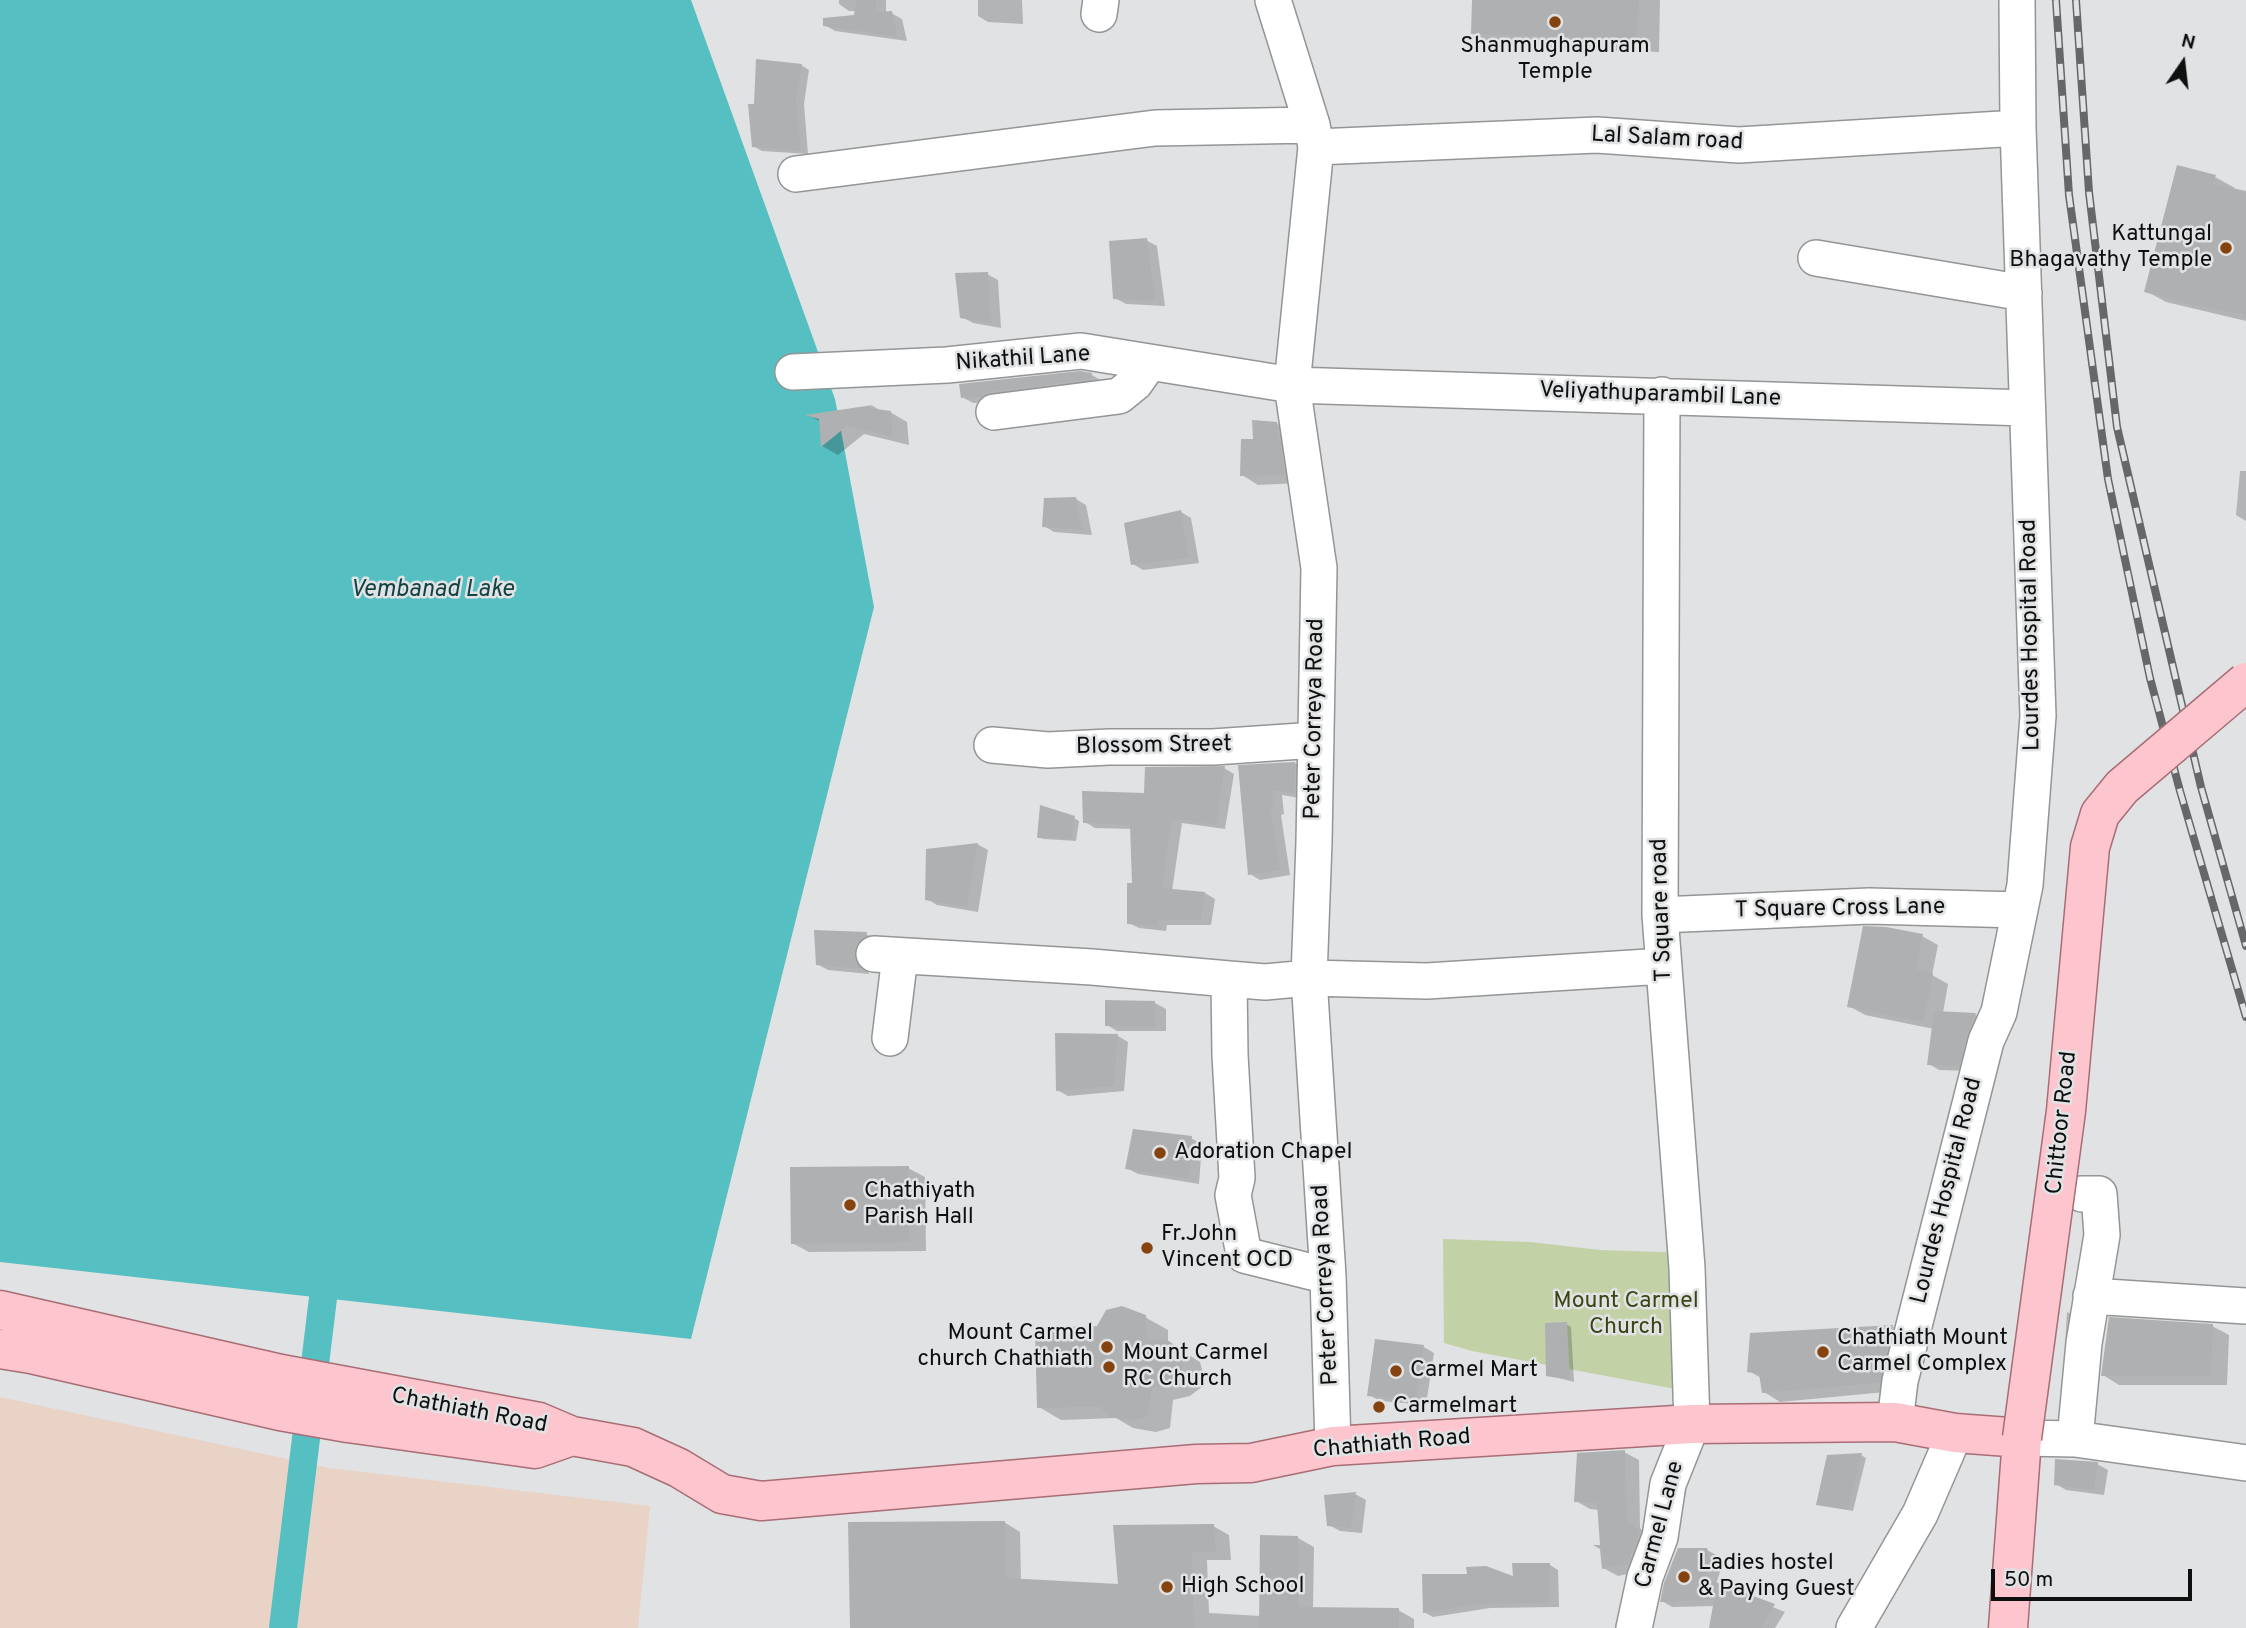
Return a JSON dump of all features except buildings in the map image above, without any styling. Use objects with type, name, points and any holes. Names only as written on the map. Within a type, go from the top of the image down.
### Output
[{"type":"main road","name":"Chittoor Road","points":[[2007,1628],[2022,1438],[2066,1111],[2090,847],[2100,814],[2122,788],[2246,682]]},
{"type":"main road","name":"Chathiath Road","points":[[0,1310],[352,1406],[390,1427],[516,1417],[539,1422],[572,1436],[634,1447],[679,1468],[722,1494],[761,1501],[1196,1464],[1251,1463],[1333,1446],[1692,1424],[1895,1422],[1955,1433],[2022,1438]]},
{"type":"main road","name":"Chathiath Road","points":[[0,1349],[30,1354],[240,1414],[271,1383]]},
{"type":"street","name":"Peter Correya Road","points":[[1273,0],[1314,136],[1292,384],[1319,568],[1309,978],[1328,1276],[1333,1446]]},
{"type":"street","name":"Lourdes Hospital Road","points":[[1895,1422],[1900,1381],[1986,1041],[1999,1012],[2025,885],[2038,716],[2018,128],[2017,0]]},
{"type":"street","name":"Lal Salam road","points":[[796,174],[1154,128],[1314,136],[1597,135],[1740,145],[2018,128]]},
{"type":"street","points":[[1816,258],[2024,293]]},
{"type":"street","name":"Nikathil Lane","points":[[793,372],[947,365],[1081,351],[1292,384]]},
{"type":"street","points":[[995,412],[1119,396],[1135,383],[1149,363]]},
{"type":"street","name":"Veliyathuparambil Lane","points":[[1292,384],[2027,408]]},
{"type":"street","name":"T Square road","points":[[1662,396],[1660,915],[1687,1268],[1692,1424]]},
{"type":"street","name":"Blossom Street","points":[[992,745],[1048,750],[1213,747],[1316,740]]},
{"type":"street","name":"T Square Cross Lane","points":[[1660,915],[1869,906],[2019,910]]},
{"type":"street","points":[[890,1038],[887,955],[1092,967],[1265,982],[1309,978],[1427,981],[1664,966]]},
{"type":"street","points":[[1229,979],[1237,1178],[1233,1195],[1244,1255],[1328,1276]]},
{"type":"street","points":[[2075,1439],[2091,1296],[2102,1235],[2099,1194],[2082,1194]]},
{"type":"street","points":[[2091,1296],[2246,1306]]},
{"type":"street","name":"Carmel Lane","points":[[1634,1628],[1645,1577],[1660,1537],[1668,1484],[1692,1424]]},
{"type":"street","points":[[1854,1628],[1920,1514],[1955,1433]]},
{"type":"street","points":[[2022,1438],[2075,1439],[2246,1463]]},
{"type":"shaded area","points":[[0,1397],[329,1468],[650,1506],[638,1628],[0,1628]]},
{"type":"green space","name":"Mount Carmel Church","points":[[1443,1239],[1530,1242],[1600,1250],[1691,1253],[1697,1393],[1472,1351],[1444,1343]]},
{"type":"water","name":"Vembanad Lake","points":[[0,0],[691,0],[835,399],[874,607],[691,1339],[0,1262]]},
{"type":"waterway","points":[[283,1628],[323,1298]]},
{"type":"railway","points":[[2056,0],[2069,195],[2108,479],[2150,678],[2246,1017]]},
{"type":"railway","points":[[2076,0],[2089,192],[2117,427],[2201,787],[2246,946]]},
{"type":"place","name":"Shanmughapuram Temple","points":[[1555,22]]},
{"type":"place","name":"Kattungal Bhagavathy Temple","points":[[2226,248]]},
{"type":"place","name":"Adoration Chapel","points":[[1160,1153]]},
{"type":"place","name":"Chathiyath Parish Hall","points":[[850,1205]]},
{"type":"place","name":"Fr.John Vincent OCD","points":[[1147,1248]]},
{"type":"place","name":"Mount Carmel church Chathiath","points":[[1107,1347]]},
{"type":"place","name":"Chathiath Mount Carmel Complex","points":[[1823,1352]]},
{"type":"place","name":"Mount Carmel RC Church","points":[[1109,1367]]},
{"type":"place","name":"Carmel Mart","points":[[1396,1371]]},
{"type":"place","name":"Carmelmart","points":[[1379,1407]]},
{"type":"place","name":"Ladies hostel & Paying Guest","points":[[1684,1577]]},
{"type":"place","name":"High School","points":[[1167,1587]]}]
